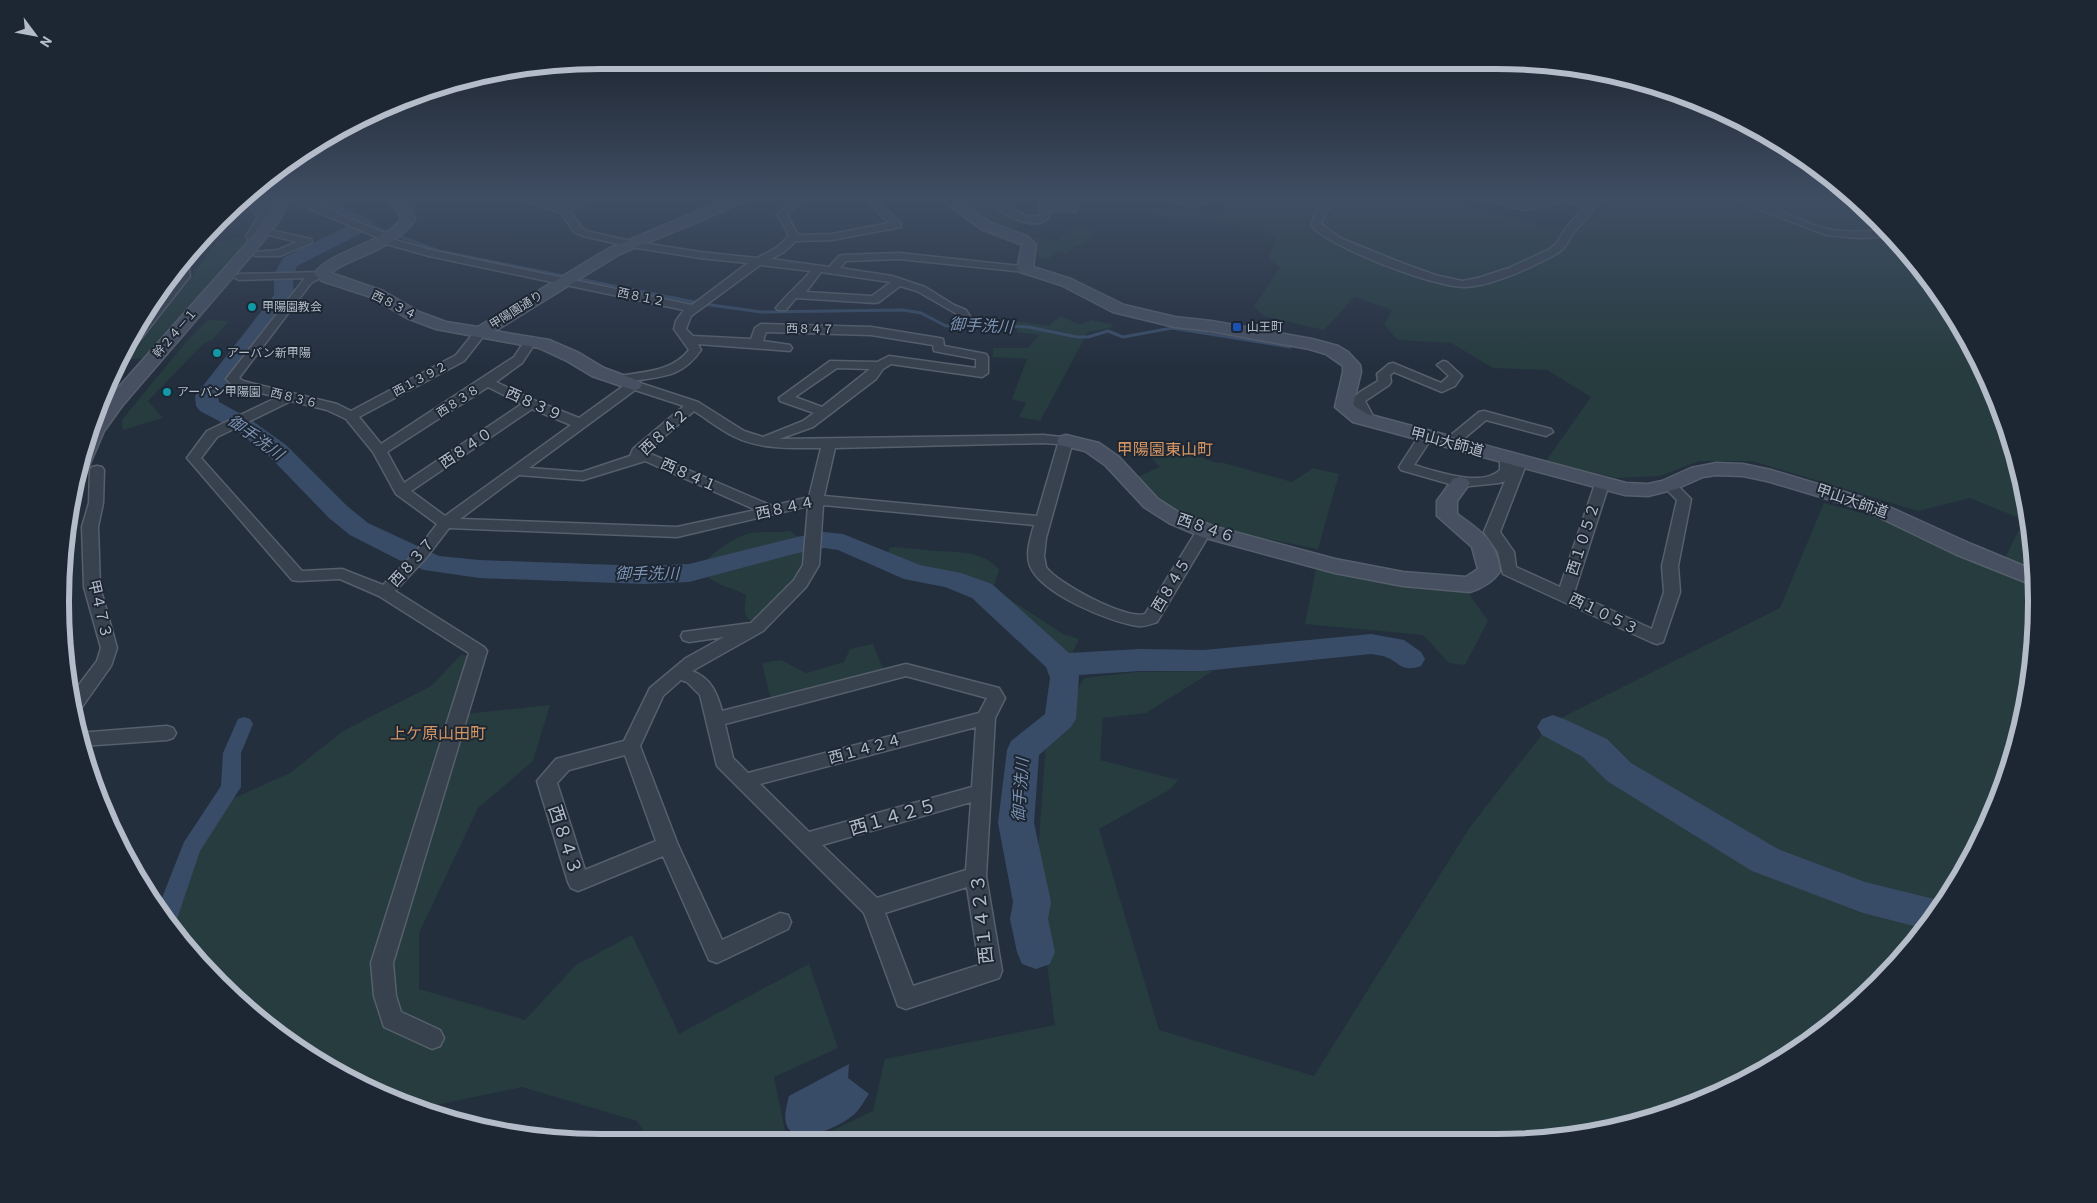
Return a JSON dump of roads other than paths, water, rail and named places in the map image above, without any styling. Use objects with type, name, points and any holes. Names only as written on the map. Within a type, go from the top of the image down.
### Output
[{"type":"street","name":"幹２４－１","points":[[99,426],[115,402],[247,254]]},
{"type":"street","points":[[252,254],[238,277],[283,277],[322,274],[327,268],[354,254]]},
{"type":"street","name":"西８１２","points":[[435,254],[698,306]]},
{"type":"street","name":"甲陽園通り","points":[[480,332],[564,280],[611,254]]},
{"type":"street","points":[[702,254],[819,268],[900,281],[921,289],[950,307],[962,312],[965,318]]},
{"type":"street","points":[[772,254],[757,262],[698,306],[682,321],[680,329],[684,335],[692,340],[786,348]]},
{"type":"street","points":[[832,270],[843,258],[899,256],[1024,269],[1027,254]]},
{"type":"street","points":[[1372,254],[1427,276],[1464,285],[1514,269],[1545,254]]},
{"type":"street","points":[[782,308],[793,294],[802,289],[819,268]]},
{"type":"street","name":"甲山大師道","points":[[1024,269],[1066,282],[1100,300],[1127,311],[1175,322],[1211,326],[1312,344],[1332,350],[1342,356],[1351,366],[1352,372],[1344,407],[1350,412],[1368,420],[1602,484],[1636,490],[1669,486],[1698,472],[1716,469],[1743,470],[1771,476],[1871,506],[1963,549],[2027,575]]},
{"type":"street","points":[[149,322],[184,276],[183,272]]},
{"type":"street","name":"西８３４","points":[[322,274],[327,278],[377,294],[426,321],[442,326],[530,342],[560,350],[598,372],[625,383]]},
{"type":"street","name":"西８３６","points":[[322,274],[307,281],[232,380],[240,384],[332,407],[351,416],[379,451],[401,491],[445,523]]},
{"type":"street","points":[[793,294],[875,300],[900,281]]},
{"type":"street","points":[[166,296],[170,295]]},
{"type":"street","name":"西８４７","points":[[756,344],[761,328],[871,331],[939,342],[938,348],[982,357],[982,373],[889,360],[879,366]]},
{"type":"street","name":"西１３９２","points":[[351,416],[460,358],[480,332]]},
{"type":"street","points":[[625,383],[670,371],[686,362],[695,350],[692,340]]},
{"type":"street","name":"西８３８","points":[[379,451],[518,360],[530,342]]},
{"type":"street","points":[[824,412],[785,398],[834,364],[879,366]]},
{"type":"street","points":[[1368,420],[1358,400],[1364,393],[1377,390],[1385,382],[1382,374],[1393,367],[1442,388],[1456,376],[1443,365]]},
{"type":"street","points":[[763,441],[808,424],[872,376],[879,366]]},
{"type":"street","name":"西８３９","points":[[487,382],[531,404],[581,424]]},
{"type":"street","name":"西８３７","points":[[289,396],[212,434],[194,458],[298,576],[342,574],[385,592],[418,558],[445,523],[581,424],[625,383]]},
{"type":"street","name":"西８４６","points":[[625,383],[693,405],[739,434],[763,441],[804,445],[1043,439],[1092,447],[1112,461],[1152,503],[1176,519],[1204,530],[1336,566],[1403,579],[1470,585],[1489,571],[1488,556],[1482,543],[1447,516],[1447,501],[1460,483]]},
{"type":"street","name":"西８４０","points":[[401,491],[531,404]]},
{"type":"street","name":"西８４２","points":[[637,459],[638,452],[693,405]]},
{"type":"street","points":[[1450,443],[1484,415],[1546,432]]},
{"type":"street","points":[[1426,436],[1406,467],[1460,483],[1499,479],[1514,460]]},
{"type":"street","points":[[1043,521],[1066,442]]},
{"type":"street","points":[[780,922],[717,953],[668,845],[632,746],[656,692],[692,662],[758,627],[800,584],[811,565],[816,500],[829,444]]},
{"type":"street","name":"西８４１","points":[[518,471],[583,476],[646,456],[770,511]]},
{"type":"street","name":"西１０５３","points":[[1514,460],[1492,532],[1506,552],[1509,570],[1658,638],[1672,592],[1670,566],[1684,499],[1669,486]]},
{"type":"street","name":"甲４７３","points":[[78,699],[105,662],[109,648],[92,587],[90,527],[96,502],[97,470]]},
{"type":"street","name":"西１０５２","points":[[1565,595],[1602,484]]},
{"type":"street","name":"西８４４","points":[[445,523],[677,532],[816,500],[1043,521]]},
{"type":"street","name":"西８４５","points":[[1043,521],[1036,550],[1038,568],[1048,579],[1093,607],[1142,622],[1151,618],[1204,530]]},
{"type":"street","points":[[385,592],[478,651],[382,963],[385,996],[392,1019],[432,1038]]},
{"type":"street","points":[[689,636],[758,627]]},
{"type":"street","name":"西１４２３","points":[[678,673],[693,678],[708,692],[714,720],[724,761],[804,842],[874,908],[906,999],[991,971],[976,876],[986,718],[996,698],[993,692],[906,670],[714,720]]},
{"type":"street","name":"西１４２４","points":[[744,781],[986,718]]},
{"type":"street","points":[[87,739],[167,733]]},
{"type":"street","name":"西８４３","points":[[632,746],[563,764],[547,781],[578,882],[668,845]]},
{"type":"street","name":"西１４２５","points":[[804,842],[981,792]]},
{"type":"street","points":[[874,908],[976,876]]},
{"type":"water","points":[[849,1064],[848,1078],[869,1094],[852,1116],[838,1125],[814,1134],[797,1134],[792,1132],[787,1126],[785,1118],[789,1096]]},
{"type":"waterway","name":"御手洗川","points":[[306,254],[290,262],[287,266],[283,274],[284,296],[206,396],[208,406],[242,424],[277,450],[338,512],[359,529],[409,554],[434,564],[479,569],[644,575],[689,573],[797,545],[824,540],[843,542],[914,573],[951,579],[982,591],[1060,662]]},
{"type":"waterway","name":"御手洗川","points":[[455,254],[704,304],[761,312],[903,310],[921,313],[946,326],[970,324],[1028,327],[1077,337],[1088,337],[1108,331],[1123,337],[1172,328],[1290,347]]},
{"type":"waterway","points":[[1060,662],[1090,664],[1130,660],[1204,660],[1371,644],[1393,647],[1410,659]]},
{"type":"waterway","name":"御手洗川","points":[[1036,952],[1029,919],[1032,902],[1016,823],[1023,750],[1060,719],[1065,678],[1060,662]]},
{"type":"waterway","points":[[168,910],[191,848],[231,787],[232,753],[244,724]]},
{"type":"waterway","points":[[1553,727],[1595,748],[1619,772],[1765,860],[1863,897],[1927,913]]},
{"type":"place","name":"甲陽園教会","points":[[252,307]]},
{"type":"place","name":"山王町","points":[[1237,327]]},
{"type":"place","name":"アーバン新甲陽","points":[[217,353]]},
{"type":"place","name":"アーバン甲陽園","points":[[167,392]]},
{"type":"district","name":"甲陽園東山町","points":[[1165,449]]},
{"type":"district","name":"上ケ原山田町","points":[[438,733]]}]
